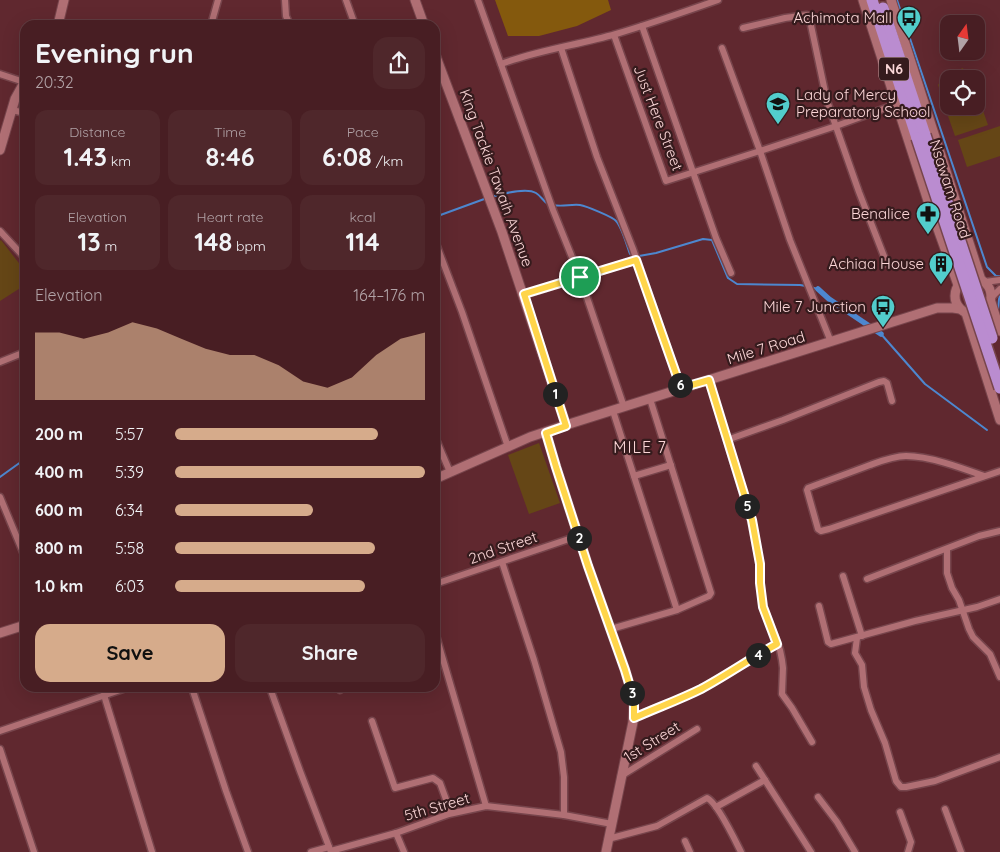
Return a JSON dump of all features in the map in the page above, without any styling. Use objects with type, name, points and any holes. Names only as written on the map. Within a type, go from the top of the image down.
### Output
[{"type":"highway","name":"Nsawam Road","points":[[872,0],[1000,364]]},
{"type":"highway","name":"Nsawam Road","points":[[880,0],[1000,388]]},
{"type":"street","points":[[59,20],[64,0]]},
{"type":"street","points":[[213,20],[218,0]]},
{"type":"street","points":[[285,0],[288,20]]},
{"type":"street","points":[[346,0],[353,20]]},
{"type":"street","points":[[414,0],[422,20]]},
{"type":"street","points":[[478,0],[549,200],[580,277],[624,407]]},
{"type":"street","points":[[501,64],[517,58],[614,35],[718,0]]},
{"type":"street","points":[[863,0],[930,207],[958,285]]},
{"type":"street","points":[[891,0],[983,281],[989,288],[999,326]]},
{"type":"street","points":[[743,28],[785,18],[809,16],[827,101],[887,264]]},
{"type":"street","points":[[642,26],[716,238],[731,273]]},
{"type":"street","name":"Just Here Street","points":[[614,35],[665,180],[668,181],[836,126],[896,104]]},
{"type":"street","points":[[561,48],[596,157],[633,248],[681,388]]},
{"type":"street","points":[[722,48],[790,240],[831,342]]},
{"type":"street","name":"King Tackie Tawaih Avenue","points":[[440,68],[524,294],[566,426]]},
{"type":"street","points":[[0,74],[20,80]]},
{"type":"street","points":[[0,150],[15,99],[20,90]]},
{"type":"street","points":[[12,110],[20,112]]},
{"type":"street","points":[[0,231],[20,253]]},
{"type":"street","points":[[440,254],[472,340],[508,448]]},
{"type":"street","points":[[524,294],[636,258]]},
{"type":"street","points":[[937,308],[954,294],[958,285],[965,280],[973,278],[983,281],[1000,280]]},
{"type":"street","points":[[937,308],[953,308],[976,314],[985,310],[991,299],[1000,289]]},
{"type":"street","points":[[954,294],[955,302],[963,311],[1000,420]]},
{"type":"street","name":"Mile 7 Road","points":[[440,477],[530,437],[937,308]]},
{"type":"street","points":[[0,362],[20,354]]},
{"type":"street","points":[[709,380],[752,520],[760,564],[763,607],[780,650],[783,668],[782,694],[812,742]]},
{"type":"street","points":[[727,440],[879,382],[884,381],[887,383],[892,401]]},
{"type":"street","points":[[611,629],[677,610],[709,596],[711,593],[650,399]]},
{"type":"street","points":[[614,411],[677,610]]},
{"type":"street","points":[[546,433],[578,536],[634,700],[634,718],[606,852]]},
{"type":"street","points":[[440,449],[450,472]]},
{"type":"street","points":[[984,476],[950,465],[905,456],[876,463],[808,488],[808,490],[820,531],[1000,471]]},
{"type":"street","points":[[634,476],[671,465]]},
{"type":"street","points":[[0,497],[20,545]]},
{"type":"street","points":[[867,579],[979,536],[1000,531]]},
{"type":"street","name":"2nd Street","points":[[440,582],[578,536]]},
{"type":"street","points":[[947,548],[948,579],[959,600],[973,637],[990,654],[1000,676]]},
{"type":"street","points":[[502,562],[561,752],[564,777],[564,815]]},
{"type":"street","points":[[842,576],[859,637],[855,653],[862,665],[864,687],[885,744],[896,781],[906,788],[1000,757]]},
{"type":"street","points":[[818,606],[829,644],[915,620],[977,607],[1000,599]]},
{"type":"street","points":[[0,633],[20,627]]},
{"type":"street","points":[[634,718],[698,690],[777,644]]},
{"type":"street","points":[[440,649],[486,806]]},
{"type":"street","points":[[0,730],[113,692]]},
{"type":"street","points":[[193,692],[248,852]]},
{"type":"street","points":[[271,692],[330,850]]},
{"type":"street","points":[[104,695],[152,852]]},
{"type":"street","points":[[372,721],[395,788],[433,778],[440,783],[451,813]]},
{"type":"street","name":"1st Street","points":[[621,776],[697,729]]},
{"type":"street","points":[[0,749],[34,852]]},
{"type":"street","points":[[756,766],[812,852]]},
{"type":"street","points":[[716,807],[765,780]]},
{"type":"street","points":[[818,797],[837,822],[855,852]]},
{"type":"street","points":[[608,840],[657,826],[709,798],[728,826],[741,852]]},
{"type":"street","name":"5th Street","points":[[311,852],[330,850],[396,833],[451,813],[486,806],[564,815],[612,824]]},
{"type":"street","points":[[945,809],[961,852]]},
{"type":"street","points":[[900,812],[911,842],[908,852]]},
{"type":"street","points":[[396,833],[404,852]]},
{"type":"street","points":[[685,841],[690,852]]},
{"type":"shaded area","points":[[495,0],[608,0],[611,10],[577,26],[539,36],[508,36]]},
{"type":"shaded area","points":[[984,115],[988,125],[955,136],[948,116]]},
{"type":"shaded area","points":[[1000,126],[1000,156],[967,167],[958,140]]},
{"type":"shaded area","points":[[0,241],[20,265],[20,288],[0,301]]},
{"type":"shaded area","points":[[539,443],[560,503],[529,514],[508,455]]},
{"type":"waterway","points":[[897,0],[987,267],[996,276],[1000,276]]},
{"type":"waterway","points":[[491,197],[514,192],[532,191],[548,204]]},
{"type":"waterway","points":[[440,215],[487,198]]},
{"type":"waterway","points":[[553,205],[580,205],[614,219],[620,228],[630,254],[632,254]]},
{"type":"waterway","points":[[637,256],[656,253],[703,239],[712,240],[728,278],[737,284],[806,286]]},
{"type":"waterway","points":[[810,287],[818,289]]},
{"type":"waterway","points":[[818,289],[829,299],[881,334]]},
{"type":"waterway","points":[[998,311],[1000,296]]},
{"type":"waterway","points":[[881,334],[925,384],[987,430]]},
{"type":"waterway","points":[[0,477],[20,463]]},
{"type":"place","name":"Achimota Mall","points":[[909,39]]},
{"type":"place","name":"Lady of Mercy Preparatory School","points":[[778,125]]},
{"type":"place","name":"Benalice","points":[[928,235]]},
{"type":"place","name":"Achiaa House","points":[[941,285]]},
{"type":"place","name":"Mile 7 Junction","points":[[883,328]]},
{"type":"district","name":"MILE 7","points":[[640,447]]},
{"type":"route","points":[[636,260],[681,388],[709,380],[752,520],[760,564],[763,607],[777,644],[698,690],[634,718],[634,700],[625,670],[588,566],[546,433],[566,426],[524,294],[580,277],[636,260]]}]
